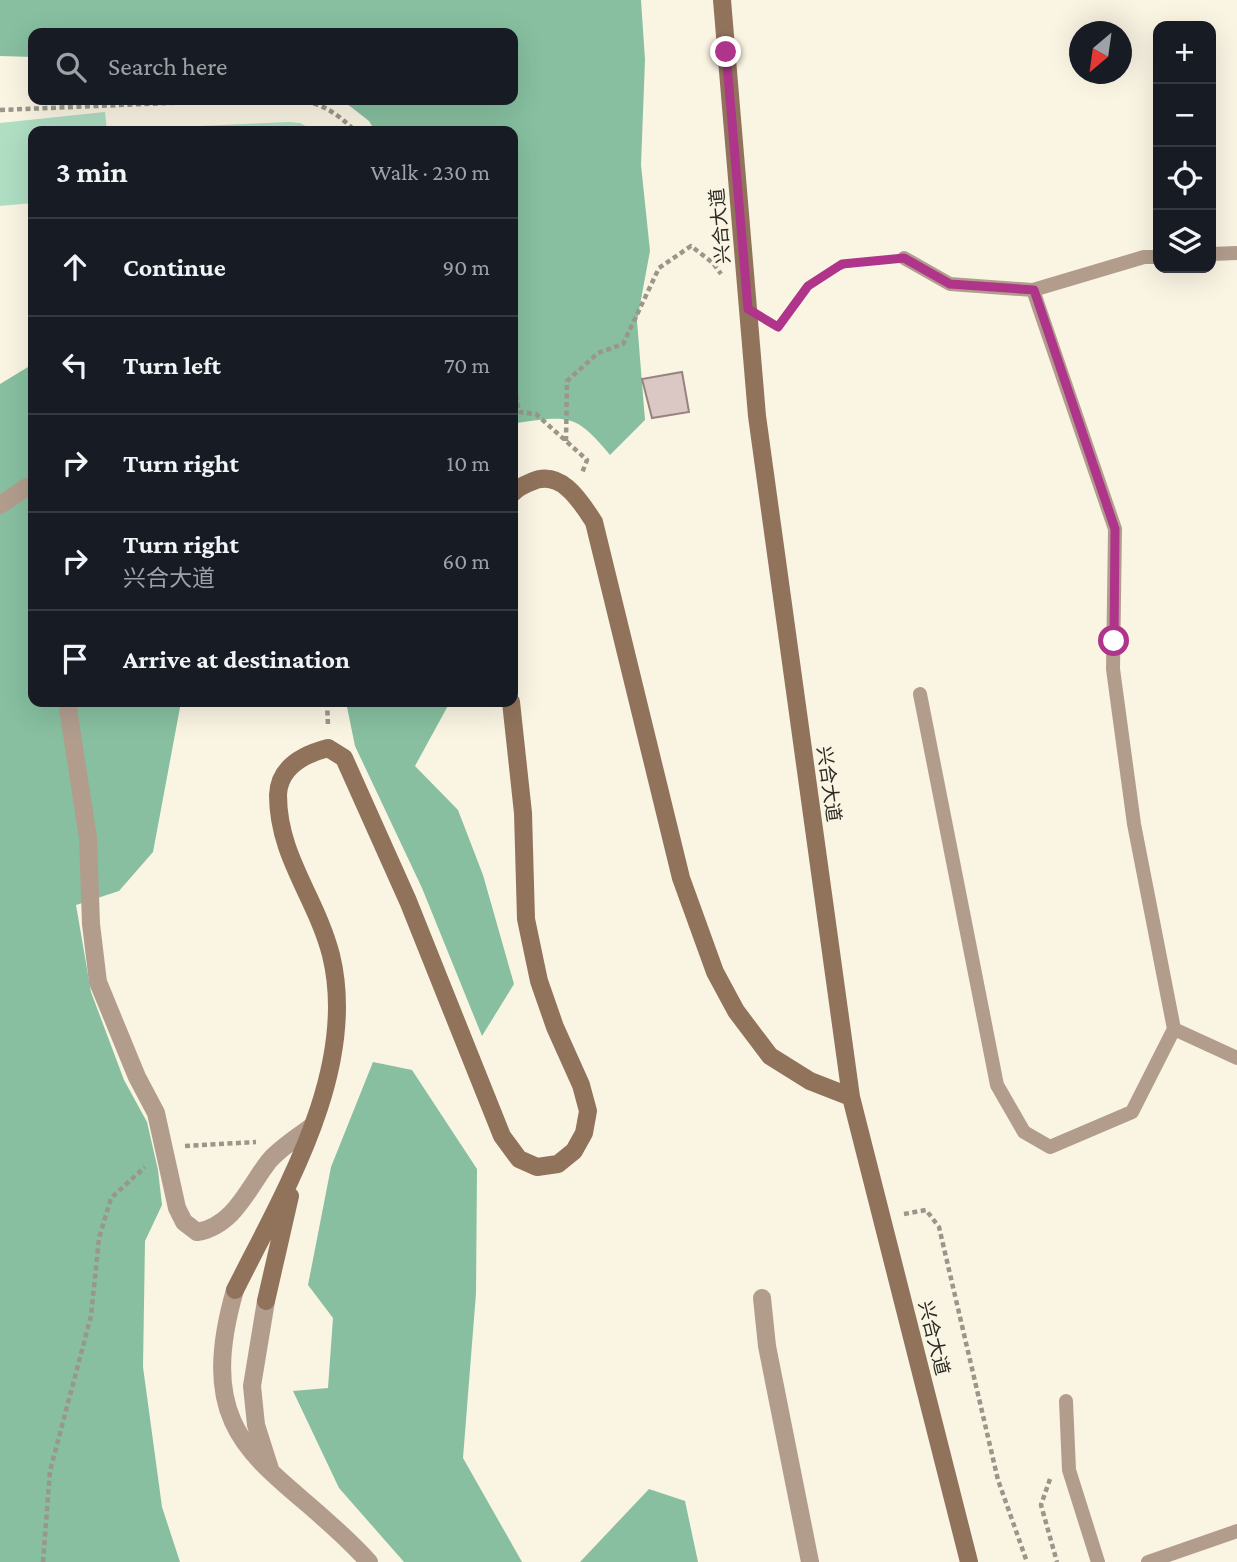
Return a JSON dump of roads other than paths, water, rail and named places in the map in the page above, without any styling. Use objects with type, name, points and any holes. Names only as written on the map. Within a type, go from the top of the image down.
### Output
[{"type":"street","name":"兴合大道","points":[[722,0],[759,430],[851,1097],[969,1562]]},
{"type":"street","points":[[518,490],[537,479],[558,481],[575,494],[594,522],[681,878],[715,972],[736,1011],[770,1056],[810,1081],[851,1097]]},
{"type":"street","points":[[0,505],[28,487]]},
{"type":"street","points":[[68,707],[88,838],[91,924],[98,982],[137,1077],[156,1113],[177,1208],[184,1222],[197,1232],[211,1230],[229,1215],[270,1160],[312,1126]]},
{"type":"street","points":[[272,1475],[256,1425],[252,1386],[266,1301],[296,1171],[329,1070],[337,1002],[327,944],[316,913],[283,842],[278,813],[279,788],[289,766],[308,753],[328,748],[344,758],[408,901],[502,1136],[519,1159],[537,1167],[558,1164],[575,1151],[584,1133],[589,1111],[539,981],[526,919],[523,813],[512,707]]},
{"type":"street","points":[[296,1171],[235,1290],[224,1328],[220,1371],[228,1413],[253,1454],[272,1475],[369,1562]]},
{"type":"street","points":[[762,1298],[767,1346],[810,1562]]},
{"type":"lane","points":[[1216,254],[1237,253]]},
{"type":"lane","points":[[904,258],[950,284],[1034,290],[1144,257],[1153,257]]},
{"type":"lane","points":[[920,694],[997,1085],[1024,1132],[1050,1147],[1132,1112],[1174,1029],[1134,824],[1113,669],[1115,529],[1034,290]]},
{"type":"lane","points":[[1174,1029],[1237,1058]]},
{"type":"lane","points":[[1066,1401],[1069,1471],[1098,1562]]},
{"type":"lane","points":[[1149,1562],[1237,1531]]}]
